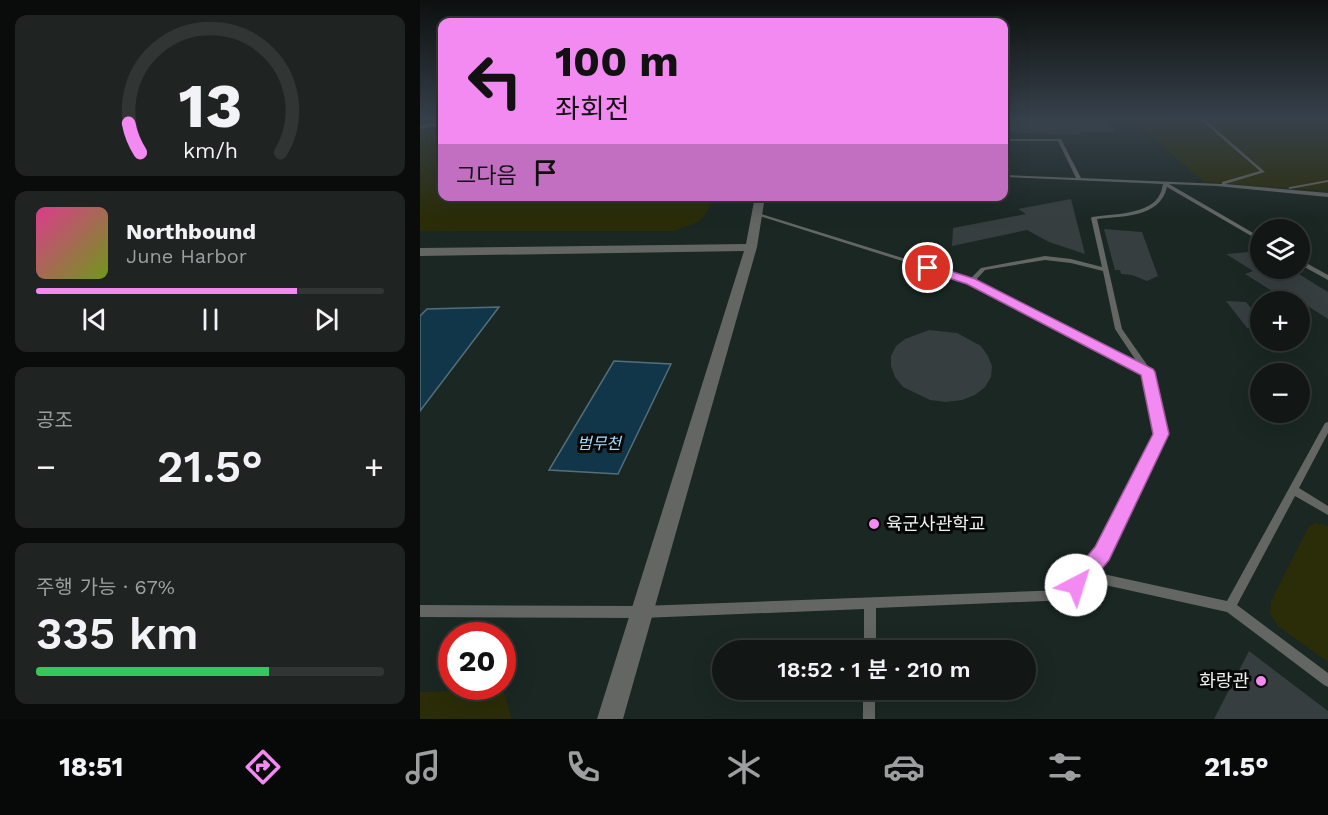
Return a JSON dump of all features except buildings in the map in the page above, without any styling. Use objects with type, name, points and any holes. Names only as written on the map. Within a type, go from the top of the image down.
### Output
[{"type":"street","points":[[610,719],[751,247],[758,205]]},
{"type":"street","points":[[420,252],[751,247]]},
{"type":"lane","points":[[1066,153],[1080,180]]},
{"type":"lane","points":[[1216,185],[1263,172],[1241,153]]},
{"type":"lane","points":[[1008,176],[1216,185],[1328,195]]},
{"type":"lane","points":[[1280,190],[1328,181]]},
{"type":"lane","points":[[1166,184],[1250,233]]},
{"type":"lane","points":[[420,611],[642,612],[1068,595],[1102,554],[1161,434],[1148,372],[1119,328],[1094,218],[1147,210],[1161,200],[1166,184]]},
{"type":"lane","points":[[758,205],[971,281],[1148,372]]},
{"type":"lane","points":[[971,281],[983,269],[1045,258],[1071,261],[1106,270]]},
{"type":"lane","points":[[1310,267],[1328,278]]},
{"type":"lane","points":[[1230,607],[1328,425]]},
{"type":"lane","points":[[1293,490],[1328,511]]},
{"type":"lane","points":[[1085,575],[1230,607],[1328,681]]},
{"type":"lane","points":[[870,603],[870,640]]},
{"type":"lane","points":[[869,700],[869,719]]},
{"type":"shaded area","name":"육군사관학교","points":[[420,153],[438,153],[438,201],[1008,201],[1008,153],[1169,153],[1204,182],[1328,191],[1328,719],[420,719]]},
{"type":"green space","points":[[420,153],[438,153],[438,201],[712,201],[699,221],[673,231],[420,231]]},
{"type":"green space","points":[[1169,153],[1328,153],[1328,191],[1204,182]]},
{"type":"green space","points":[[1316,523],[1328,526],[1328,662],[1278,626],[1270,613],[1271,601],[1309,526]]},
{"type":"green space","points":[[438,691],[438,700],[506,700],[512,719],[420,719],[420,692]]},
{"type":"water","points":[[499,307],[420,411],[420,316],[427,309]]},
{"type":"water","name":"범무천","points":[[614,361],[671,364],[618,474],[549,470]]},
{"type":"place","name":"육군사관학교","points":[[874,524]]},
{"type":"place","name":"화랑관","points":[[1261,681]]},
{"type":"route","points":[[928,268],[971,281],[1148,372],[1161,434],[1102,554],[1076,585]]}]
